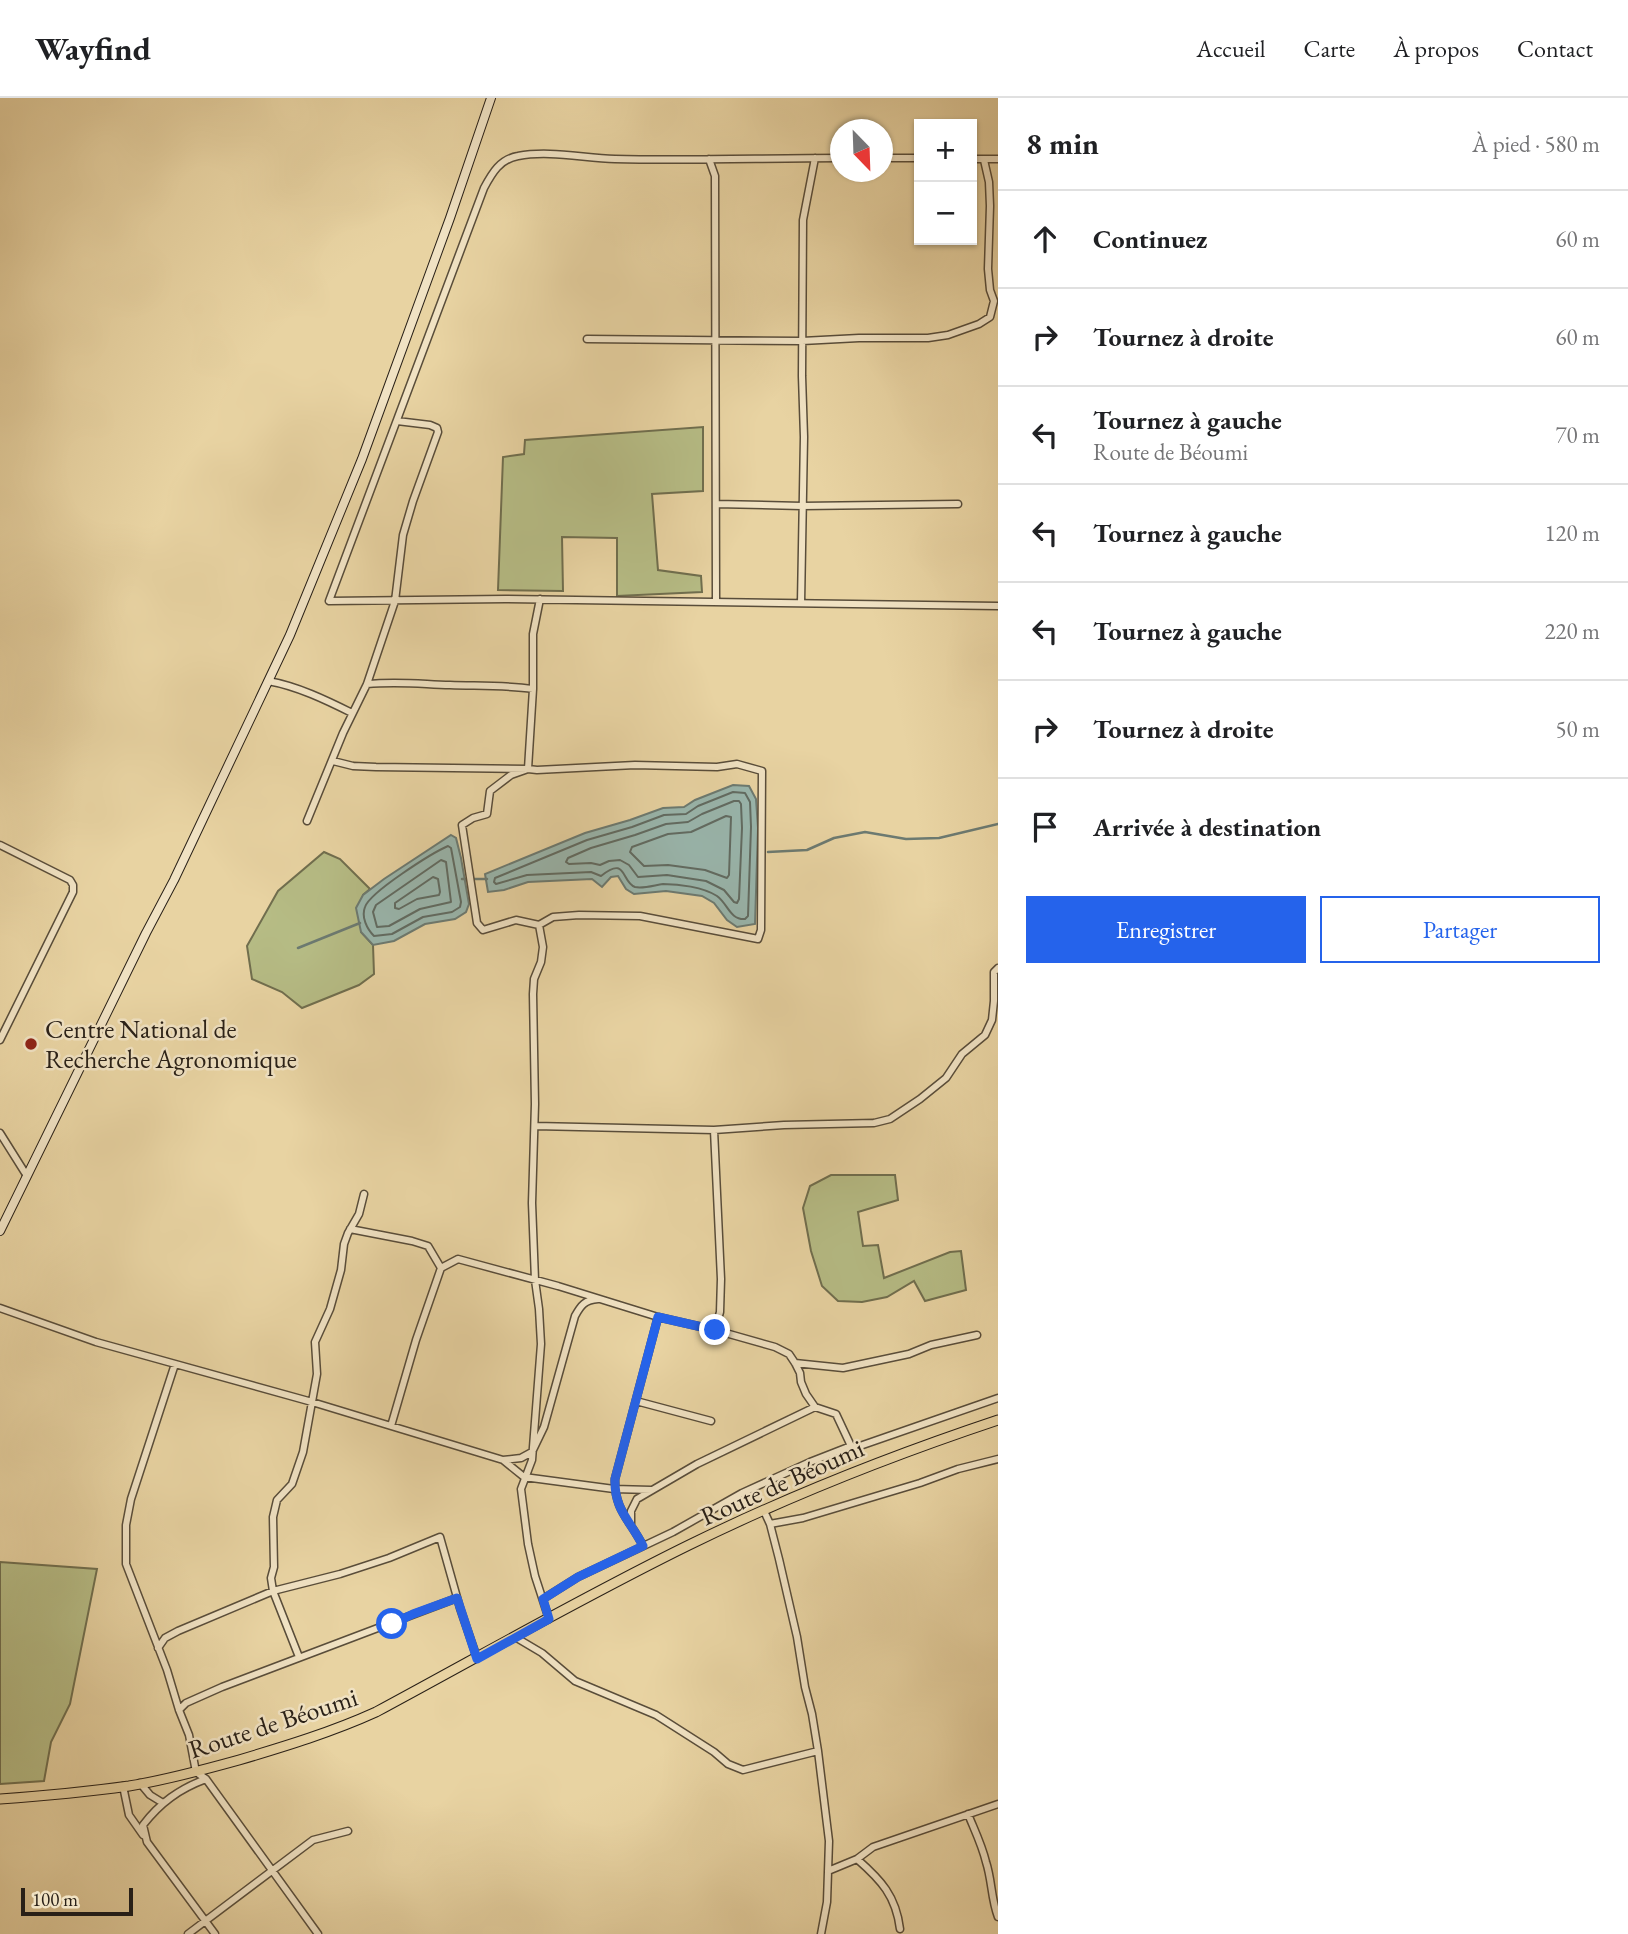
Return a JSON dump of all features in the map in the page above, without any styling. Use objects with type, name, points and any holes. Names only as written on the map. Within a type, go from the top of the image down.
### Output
[{"type":"main road","points":[[0,1231],[174,880],[311,586],[362,460],[491,98]]},
{"type":"main road","name":"Route de Béoumi","points":[[0,1799],[123,1786],[197,1772],[343,1727],[477,1659],[689,1545],[867,1466],[998,1420]]},
{"type":"street","points":[[830,158],[615,159],[540,154],[516,156],[494,169],[484,188],[328,601],[540,599],[998,606]]},
{"type":"street","points":[[801,603],[804,437],[803,220],[815,158]]},
{"type":"street","points":[[893,158],[914,158]]},
{"type":"street","points":[[709,159],[715,176],[716,601]]},
{"type":"street","points":[[977,159],[998,159]]},
{"type":"street","points":[[587,338],[802,341],[929,338],[948,335],[979,324],[990,317],[994,301],[988,269],[990,206],[989,182],[984,160]]},
{"type":"street","points":[[307,821],[352,713],[367,684],[395,601],[403,535],[438,432],[437,428],[430,425],[397,421]]},
{"type":"street","points":[[716,504],[958,504]]},
{"type":"street","points":[[527,769],[533,689],[533,634],[540,599]]},
{"type":"street","points":[[268,681],[327,701],[352,713]]},
{"type":"street","points":[[367,684],[411,682],[533,689]]},
{"type":"street","points":[[333,761],[353,766],[376,767],[527,769],[635,765],[717,767],[737,764],[762,771],[761,930],[758,939],[640,916],[553,917],[539,925],[516,920],[483,930],[477,923],[462,825],[473,818],[488,814],[491,791],[511,775],[527,769]]},
{"type":"street","points":[[0,845],[70,880],[74,885],[73,892],[0,1040]]},
{"type":"street","points":[[539,925],[543,947],[541,962],[534,979],[532,1203],[541,1344],[532,1460],[521,1489],[535,1576],[549,1619]]},
{"type":"street","points":[[534,1126],[714,1130],[874,1123],[890,1119],[946,1077],[961,1054],[985,1035],[992,1020],[993,972],[998,968]]},
{"type":"street","points":[[714,1130],[721,1279],[715,1330]]},
{"type":"street","points":[[0,1133],[27,1176]]},
{"type":"street","points":[[299,1657],[273,1591],[273,1517],[277,1500],[292,1484],[303,1452],[317,1374],[315,1342],[330,1309],[341,1270],[344,1244],[359,1214],[364,1194]]},
{"type":"street","points":[[350,1230],[412,1241],[428,1247],[441,1268]]},
{"type":"street","points":[[391,1426],[416,1340],[441,1268],[458,1259],[658,1317],[775,1346],[789,1354],[800,1373],[800,1382],[815,1407],[836,1414],[851,1446]]},
{"type":"street","points":[[503,1460],[521,1458],[532,1452],[544,1427],[575,1316],[582,1304],[601,1299]]},
{"type":"street","points":[[0,1308],[96,1342],[312,1402],[503,1460],[524,1477],[614,1489],[651,1490]]},
{"type":"street","points":[[643,1546],[617,1504],[614,1489],[618,1462],[658,1317]]},
{"type":"street","points":[[794,1363],[843,1368],[909,1354],[931,1345],[977,1335]]},
{"type":"street","points":[[175,1364],[131,1499],[126,1525],[125,1564],[189,1735],[197,1772],[206,1779],[318,1934]]},
{"type":"street","points":[[543,1599],[578,1577],[810,1462],[998,1398]]},
{"type":"street","points":[[636,1401],[710,1421]]},
{"type":"street","points":[[631,1524],[631,1511],[637,1499],[651,1490],[697,1464],[815,1407]]},
{"type":"street","points":[[770,1524],[803,1518],[998,1459]]},
{"type":"street","points":[[764,1511],[770,1524],[797,1637],[818,1751],[829,1841],[827,1902],[821,1934]]},
{"type":"street","points":[[158,1648],[165,1638],[178,1631],[273,1591],[340,1574],[440,1537],[477,1659]]},
{"type":"street","points":[[178,1710],[195,1699],[299,1657],[457,1598]]},
{"type":"street","points":[[515,1637],[542,1653],[575,1681],[656,1715],[728,1764],[743,1770],[818,1751]]},
{"type":"street","points":[[145,1836],[143,1825],[163,1803],[172,1795],[206,1779]]},
{"type":"street","points":[[140,1783],[150,1795],[163,1803]]},
{"type":"street","points":[[123,1786],[129,1815],[215,1934]]},
{"type":"street","points":[[828,1871],[857,1859],[873,1847],[998,1804]]},
{"type":"street","points":[[968,1814],[986,1859],[992,1884],[993,1905],[998,1917]]},
{"type":"street","points":[[188,1934],[313,1840],[348,1832]]},
{"type":"street","points":[[857,1859],[884,1885],[898,1913],[900,1928]]},
{"type":"green space","points":[[703,427],[703,491],[652,494],[658,570],[701,576],[702,592],[617,596],[617,538],[562,537],[563,591],[498,590],[503,457],[524,454],[525,440]]},
{"type":"green space","points":[[324,852],[340,859],[370,889],[363,895],[361,932],[373,945],[374,974],[359,985],[302,1008],[282,992],[252,979],[247,946],[278,891]]},
{"type":"green space","points":[[831,1175],[895,1175],[898,1200],[858,1212],[863,1246],[878,1245],[884,1278],[950,1252],[961,1251],[966,1290],[925,1301],[914,1281],[887,1297],[862,1302],[838,1301],[822,1286],[811,1251],[803,1208],[810,1186]]},
{"type":"green space","points":[[0,1562],[97,1569],[70,1704],[51,1742],[44,1781],[0,1784]]},
{"type":"water","points":[[733,785],[749,786],[756,799],[758,828],[755,924],[737,927],[727,920],[714,903],[702,896],[666,891],[634,894],[626,889],[618,876],[611,877],[602,887],[592,879],[528,882],[488,892],[485,874],[585,833],[663,808],[684,807]]},
{"type":"water","points":[[451,835],[456,838],[461,858],[469,904],[466,912],[455,919],[425,924],[394,941],[373,945],[361,932],[356,908],[363,895]]},
{"type":"waterway","points":[[768,852],[807,850],[834,838],[865,832],[906,839],[939,838],[998,824]]},
{"type":"waterway","points":[[462,879],[487,879]]},
{"type":"waterway","points":[[298,948],[360,923]]},
{"type":"place","name":"Centre National de Recherche Agronomique","points":[[31,1044]]},
{"type":"route","points":[[392,1624],[457,1598],[477,1659],[549,1619],[543,1599],[557,1588],[643,1546],[617,1504],[614,1489],[618,1462],[651,1351],[658,1317],[715,1330]]}]
